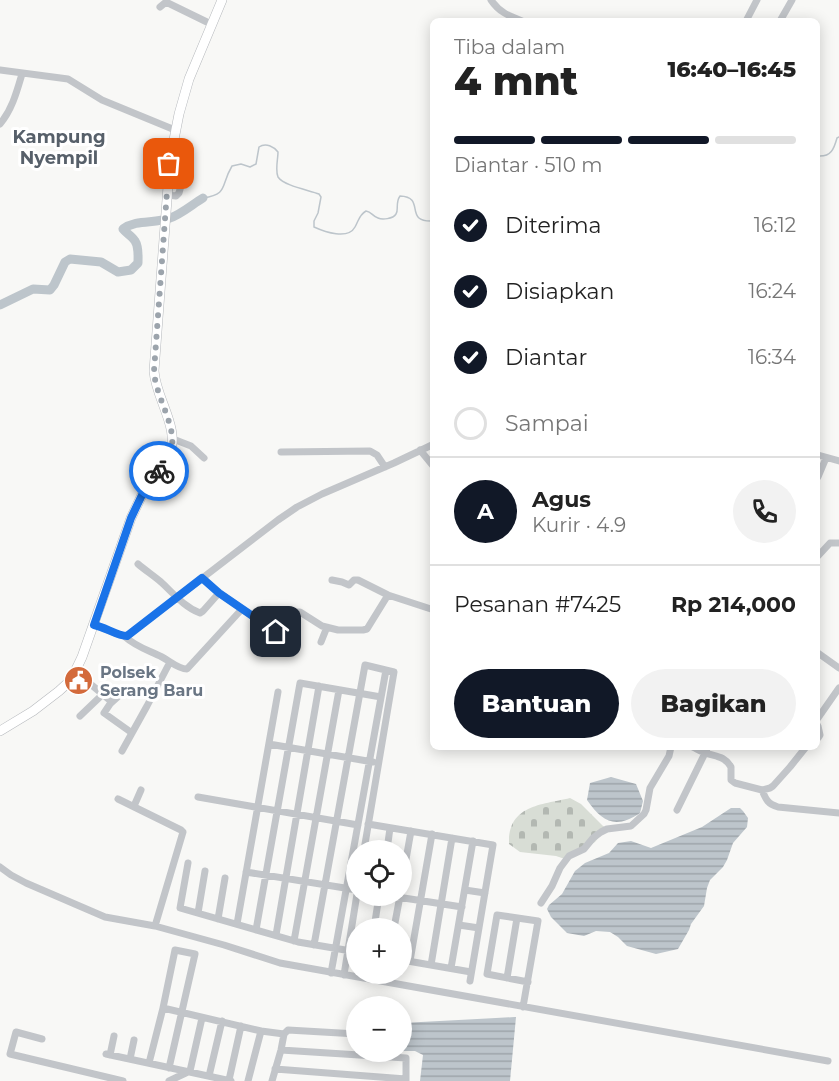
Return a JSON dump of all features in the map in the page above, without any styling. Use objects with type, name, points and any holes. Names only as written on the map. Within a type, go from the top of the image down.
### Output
[{"type":"main road","points":[[0,731],[60,691],[76,672],[131,518],[142,495],[171,450],[173,439],[171,429],[157,388],[154,371],[169,164],[189,79],[222,0]]},
{"type":"street","points":[[491,0],[502,13],[514,18]]},
{"type":"street","points":[[748,18],[758,0]]},
{"type":"street","points":[[782,18],[792,0]]},
{"type":"street","points":[[160,7],[166,2],[211,24]]},
{"type":"street","points":[[0,70],[68,79],[102,100],[176,130]]},
{"type":"street","points":[[0,124],[15,98],[22,74]]},
{"type":"street","points":[[167,195],[176,196],[179,193],[183,178]]},
{"type":"street","points":[[173,439],[191,446],[204,458]]},
{"type":"street","points":[[124,636],[297,507],[430,446]]},
{"type":"street","points":[[420,450],[430,462]]},
{"type":"street","points":[[281,452],[370,451],[377,455],[385,467]]},
{"type":"street","points":[[820,456],[839,461]]},
{"type":"street","points":[[820,472],[826,458]]},
{"type":"street","points":[[820,554],[830,543],[839,543]]},
{"type":"street","points":[[138,564],[190,608],[200,613],[219,593]]},
{"type":"street","points":[[202,578],[219,593],[286,639]]},
{"type":"street","points":[[332,580],[349,585],[358,579],[388,594],[430,609]]},
{"type":"street","points":[[279,634],[295,612],[300,612],[327,627],[354,631],[367,629],[388,594]]},
{"type":"street","points":[[94,625],[124,636],[140,648],[182,669],[189,669],[242,609]]},
{"type":"street","points":[[321,642],[327,627]]},
{"type":"street","points":[[820,654],[839,668]]},
{"type":"street","points":[[122,751],[170,662]]},
{"type":"street","points":[[314,945],[365,665],[393,672],[366,840]]},
{"type":"street","points":[[355,840],[386,670]]},
{"type":"street","points":[[76,672],[112,702]]},
{"type":"street","points":[[256,930],[300,683],[381,697]]},
{"type":"street","points":[[276,935],[320,686]]},
{"type":"street","points":[[820,715],[839,688]]},
{"type":"street","points":[[294,941],[339,690]]},
{"type":"street","points":[[237,924],[278,692]]},
{"type":"street","points":[[80,716],[102,694]]},
{"type":"street","points":[[121,694],[104,713],[132,733]]},
{"type":"street","points":[[269,744],[378,763]]},
{"type":"street","points":[[540,903],[569,856],[584,849],[601,831],[628,827],[644,814],[651,785],[670,750]]},
{"type":"street","points":[[677,810],[706,750],[728,762],[732,767],[731,780],[735,783],[762,790],[773,786],[803,750]]},
{"type":"street","points":[[134,806],[141,790]]},
{"type":"street","points":[[762,790],[766,801],[778,807],[839,813]]},
{"type":"street","points":[[198,796],[358,825]]},
{"type":"street","points":[[118,799],[183,832],[155,926]]},
{"type":"street","points":[[368,824],[493,844],[470,981]]},
{"type":"street","points":[[388,840],[390,828]]},
{"type":"street","points":[[409,840],[411,831]]},
{"type":"street","points":[[412,934],[432,834]]},
{"type":"street","points":[[431,965],[452,838]]},
{"type":"street","points":[[451,968],[473,841]]},
{"type":"street","points":[[188,863],[180,908],[294,941],[346,950]]},
{"type":"street","points":[[0,867],[26,883],[105,917],[155,926],[280,963],[828,1061]]},
{"type":"street","points":[[198,913],[205,871]]},
{"type":"street","points":[[246,872],[346,888]]},
{"type":"street","points":[[218,919],[225,878]]},
{"type":"street","points":[[465,890],[485,893]]},
{"type":"street","points":[[331,973],[346,893]]},
{"type":"street","points":[[412,899],[462,907]]},
{"type":"street","points":[[523,1007],[528,982],[538,921],[497,915],[487,974],[528,982]]},
{"type":"street","points":[[507,978],[517,918]]},
{"type":"street","points":[[459,925],[479,928]]},
{"type":"street","points":[[149,1064],[175,950],[195,954],[169,1068]]},
{"type":"street","points":[[412,961],[471,972]]},
{"type":"street","points":[[344,975],[346,962]]},
{"type":"street","points":[[163,1008],[261,1031],[284,1034]]},
{"type":"street","points":[[190,1071],[202,1018]]},
{"type":"street","points":[[209,1076],[222,1021]]},
{"type":"street","points":[[114,1036],[108,1054],[230,1081],[241,1026]]},
{"type":"street","points":[[272,1081],[284,1034],[288,1030],[346,1033]]},
{"type":"street","points":[[248,1081],[261,1031]]},
{"type":"street","points":[[42,1039],[16,1032],[10,1053],[123,1081]]},
{"type":"street","points":[[130,1059],[134,1040]]},
{"type":"street","points":[[281,1050],[346,1053]]},
{"type":"street","points":[[274,1070],[406,1080],[406,1062]]},
{"type":"street","points":[[169,1081],[190,1071]]},
{"type":"green space","points":[[570,798],[581,804],[606,829],[595,842],[568,860],[556,856],[520,852],[509,844],[510,831],[520,814],[538,805]]},
{"type":"shaded area","points":[[611,777],[636,784],[643,801],[640,813],[617,822],[604,818],[593,808],[587,800],[590,783]]},
{"type":"shaded area","points":[[731,808],[740,808],[743,811],[748,818],[747,827],[733,843],[723,867],[710,880],[704,906],[691,924],[678,949],[656,954],[627,946],[610,932],[596,931],[584,936],[567,933],[551,917],[547,909],[549,905],[562,894],[575,871],[585,863],[609,853],[618,843],[631,841],[651,848],[702,827]]},
{"type":"shaded area","points":[[516,1017],[510,1081],[420,1081],[423,1055],[412,1051],[412,1022]]},
{"type":"waterway","points":[[820,156],[829,154],[839,137]]},
{"type":"waterway","points":[[203,198],[217,194],[223,188],[232,166],[241,164],[250,167],[256,164],[259,147],[267,145],[278,152],[277,171],[281,180],[319,194],[321,197],[314,227],[330,233],[342,234],[352,231],[360,216],[366,211],[380,219],[390,218],[397,212],[400,196],[408,197],[412,201],[419,218],[430,221]]},
{"type":"waterway","points":[[0,305],[33,289],[50,290],[65,262],[70,259],[101,262],[118,272],[131,270],[138,263],[138,249],[134,239],[123,229],[134,224],[174,217],[203,198]]},
{"type":"way so far","points":[[159,471],[169,456],[173,439],[154,377],[169,164]]},
{"type":"place","name":"Polsek Serang Baru","points":[[79,681]]},
{"type":"district","name":"Kampung Nyempil","points":[[59,147]]},
{"type":"route","points":[[159,471],[137,502],[94,625],[121,636],[127,636],[202,578],[219,593],[276,632]]}]
